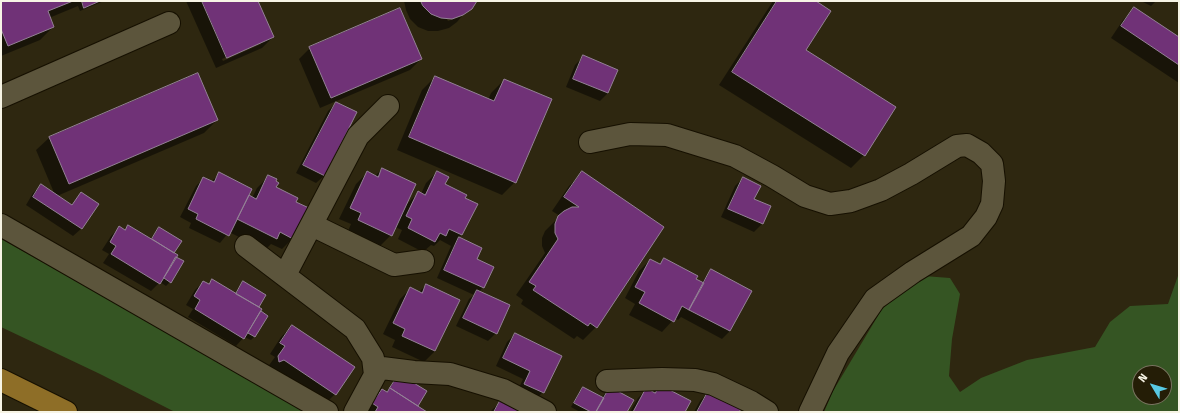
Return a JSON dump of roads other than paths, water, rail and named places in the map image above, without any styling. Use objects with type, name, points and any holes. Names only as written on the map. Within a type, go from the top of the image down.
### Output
[{"type":"main road","points":[[1,380],[66,412]]},
{"type":"street","points":[[1,97],[169,23]]},
{"type":"street","points":[[285,275],[358,136],[388,106]]},
{"type":"street","points":[[590,142],[630,134],[667,135],[735,156],[805,196],[830,204],[851,201],[881,190],[957,146],[967,145],[982,153],[992,164],[994,181],[992,204],[986,217],[971,236],[913,272],[876,299],[838,353],[810,412]]},
{"type":"street","points":[[1,225],[327,412]]},
{"type":"street","points":[[312,225],[394,265],[424,261]]},
{"type":"street","points":[[246,246],[355,329],[373,358],[375,375],[355,412]]},
{"type":"street","points":[[374,367],[414,372],[450,374],[503,390],[545,412]]},
{"type":"street","points":[[607,381],[662,378],[695,380],[714,384],[751,402],[767,412]]}]
